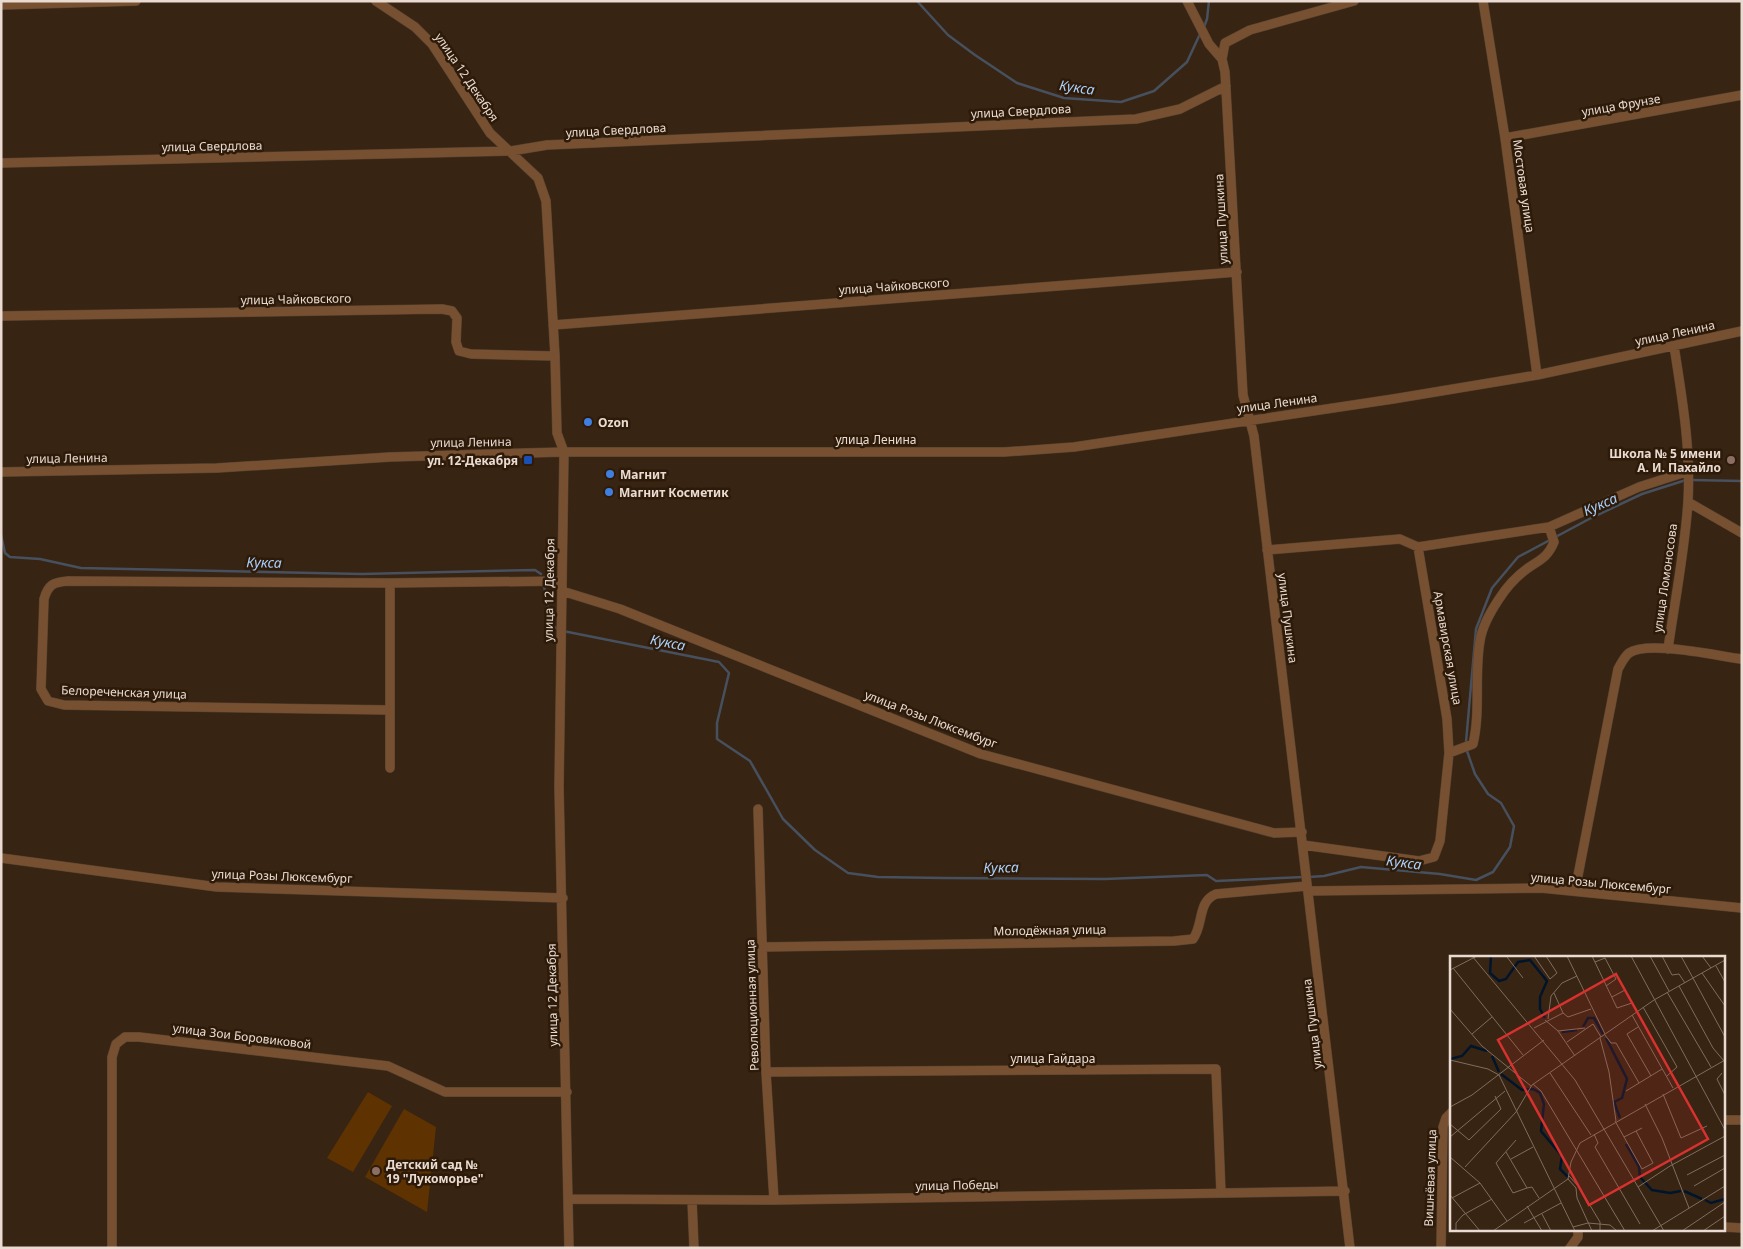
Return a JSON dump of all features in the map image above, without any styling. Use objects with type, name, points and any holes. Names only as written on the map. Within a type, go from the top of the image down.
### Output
[{"type":"street","points":[[1,5],[136,1]]},
{"type":"street","name":"улица 12 Декабря","points":[[376,1],[415,27],[432,44],[490,133],[538,178],[546,201],[555,356],[556,432],[564,452],[560,616],[559,786],[563,898],[569,1248]]},
{"type":"street","points":[[1188,1],[1197,16],[1209,44],[1222,59]]},
{"type":"street","points":[[1222,59],[1225,43],[1250,30],[1354,1]]},
{"type":"street","name":"Мостовая улица","points":[[1483,1],[1505,138],[1536,375]]},
{"type":"street","name":"улица Пушкина","points":[[1222,59],[1226,86],[1243,395],[1254,436],[1345,1191],[1350,1248]]},
{"type":"street","name":"улица Свердлова","points":[[1,163],[511,152],[547,146],[1136,119],[1180,108],[1226,86]]},
{"type":"street","name":"улица Фрунзе","points":[[1505,138],[1742,95]]},
{"type":"street","name":"улица Чайковского","points":[[553,325],[1237,272]]},
{"type":"street","name":"улица Чайковского","points":[[1,316],[442,309],[452,311],[457,318],[456,342],[459,351],[471,354],[555,356]]},
{"type":"street","name":"улица Ленина","points":[[1,472],[217,468],[390,457],[564,452],[1004,452],[1074,447],[1393,399],[1536,375],[1742,331]]},
{"type":"street","name":"улица Ломоносова","points":[[1575,891],[1618,669],[1627,654],[1638,648],[1668,649],[1688,502],[1689,477],[1688,441],[1674,346]]},
{"type":"street","name":"Армавирская улица","points":[[1267,550],[1400,539],[1418,547],[1551,535],[1639,487],[1689,477]]},
{"type":"street","points":[[1688,502],[1742,533]]},
{"type":"street","name":"Армавирская улица","points":[[1449,753],[1473,744],[1476,728],[1480,640],[1490,615],[1500,598],[1513,582],[1528,568],[1545,558],[1551,535]]},
{"type":"street","name":"Армавирская улица","points":[[1303,845],[1419,861],[1434,857],[1440,841],[1449,753],[1447,719],[1418,547]]},
{"type":"street","name":"Белореченская улица","points":[[389,710],[64,705],[48,701],[41,689],[44,599],[47,588],[55,582],[390,583],[562,586]]},
{"type":"street","points":[[390,583],[390,768]]},
{"type":"street","name":"улица Розы Люксембург","points":[[562,586],[981,754],[1274,833],[1302,832]]},
{"type":"street","points":[[1668,649],[1742,659]]},
{"type":"street","name":"Революционная улица","points":[[758,809],[766,1072],[774,1200]]},
{"type":"street","name":"улица Розы Люксембург","points":[[1,858],[217,887],[563,898]]},
{"type":"street","name":"улица Розы Люксембург","points":[[1307,886],[1541,888],[1742,908]]},
{"type":"street","name":"Молодёжная улица","points":[[762,946],[1184,940],[1193,939],[1199,930],[1203,905],[1207,897],[1216,894],[1307,886]]},
{"type":"street","name":"улица Зои Боровиковой","points":[[112,1248],[112,1057],[116,1044],[125,1038],[139,1037],[388,1066],[445,1092],[567,1092]]},
{"type":"street","name":"улица Гайдара","points":[[766,1072],[1216,1069],[1221,1194]]},
{"type":"street","name":"Вишнёвая улица","points":[[1441,1248],[1443,1127],[1446,1118],[1450,1114]]},
{"type":"street","points":[[1726,1120],[1742,1120]]},
{"type":"street","name":"улица Победы","points":[[569,1199],[774,1200],[1345,1191]]},
{"type":"street","points":[[692,1200],[694,1248]]},
{"type":"street","points":[[1726,1227],[1742,1228]]},
{"type":"street","points":[[1570,1248],[1578,1237],[1578,1232]]},
{"type":"shaded area","points":[[368,1092],[392,1106],[353,1172],[327,1158]]},
{"type":"shaded area","points":[[404,1109],[436,1127],[427,1212],[365,1177]]},
{"type":"waterway","name":"Кукса","points":[[917,1],[948,35],[1017,83],[1064,98],[1121,102],[1154,91],[1187,62],[1200,34]]},
{"type":"waterway","name":"Кукса","points":[[1204,27],[1209,1]]},
{"type":"waterway","name":"Кукса","points":[[1466,742],[1476,629],[1492,588],[1518,557],[1591,518],[1642,494],[1686,480]]},
{"type":"waterway","name":"Кукса","points":[[1691,480],[1742,481]]},
{"type":"waterway","name":"Кукса","points":[[1,535],[5,553],[10,557],[40,559],[81,568],[362,574],[535,570],[541,574]]},
{"type":"waterway","name":"Кукса","points":[[544,586],[551,625],[558,629]]},
{"type":"waterway","name":"Кукса","points":[[563,631],[719,662],[729,673],[717,723],[717,739],[750,761],[783,819],[815,850],[848,873],[878,877],[1105,879],[1207,875],[1216,881],[1303,877]]},
{"type":"waterway","name":"Кукса","points":[[1309,877],[1324,876],[1361,867],[1440,874],[1476,880],[1493,872],[1510,847],[1514,826],[1501,803],[1488,794],[1475,774],[1467,751]]},
{"type":"place","name":"Ozon","points":[[588,422]]},
{"type":"place","name":"ул. 12-Декабря","points":[[528,460]]},
{"type":"place","name":"Школа № 5 имени А. И. Пахайло","points":[[1731,460]]},
{"type":"place","name":"Магнит","points":[[610,474]]},
{"type":"place","name":"Магнит Косметик","points":[[609,492]]},
{"type":"place","name":"Детский сад № 19 \"Лукоморье\"","points":[[376,1171]]}]
